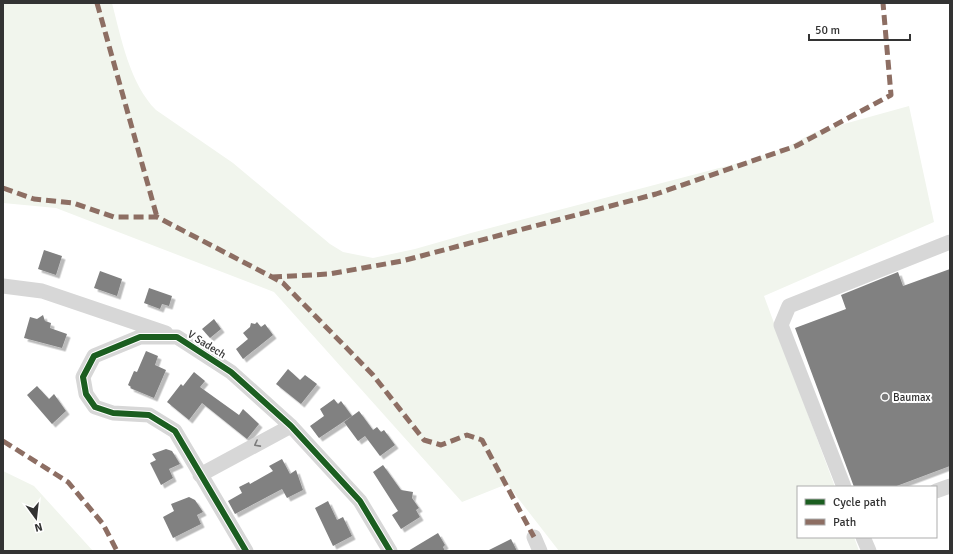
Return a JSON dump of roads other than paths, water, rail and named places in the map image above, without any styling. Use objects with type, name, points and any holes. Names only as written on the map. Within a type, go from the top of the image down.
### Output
[{"type":"street","points":[[844,486],[781,324],[789,306],[950,242]]},
{"type":"street","name":"V Sadech","points":[[3,286],[42,291],[177,337],[231,372],[292,426],[360,501],[390,551]]},
{"type":"street","name":"V Sadech","points":[[177,337],[140,337],[94,356],[83,377],[86,394],[95,407],[113,413],[149,415],[174,431],[246,551]]},
{"type":"street","points":[[200,475],[292,426]]},
{"type":"street","points":[[937,491],[950,486]]},
{"type":"street","points":[[534,537],[540,551]]},
{"type":"street","points":[[863,538],[869,551]]},
{"type":"place","name":"Baumax","points":[[885,397]]}]
